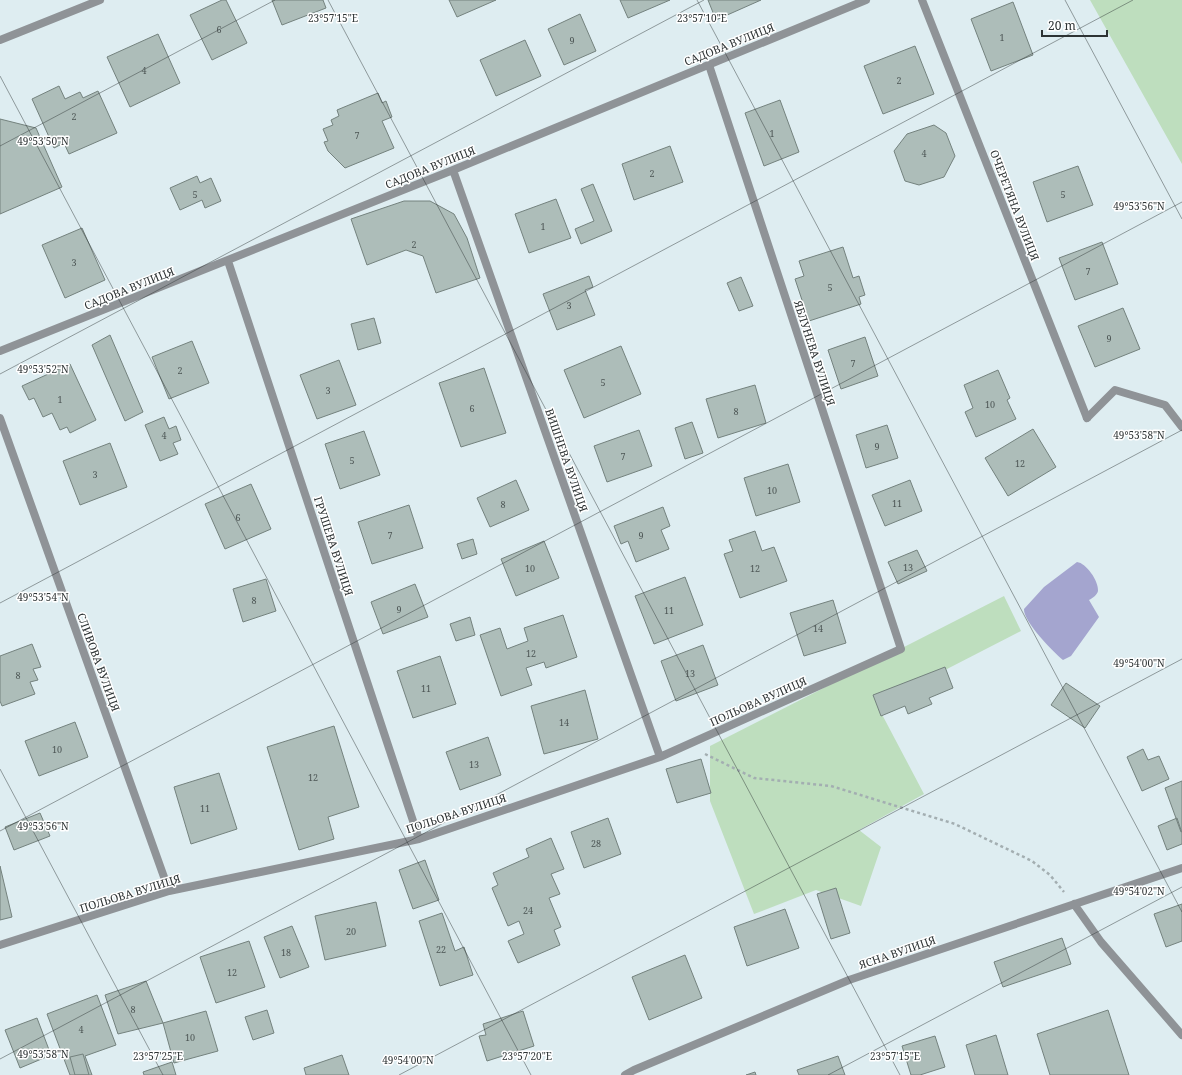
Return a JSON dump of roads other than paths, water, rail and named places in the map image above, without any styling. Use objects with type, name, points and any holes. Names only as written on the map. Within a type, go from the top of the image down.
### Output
[{"type":"street","points":[[0,40],[100,0]]},
{"type":"street","name":"САДОВА ВУЛИЦЯ","points":[[0,351],[453,170],[866,0]]},
{"type":"street","name":"ОЧЕРЕТЯНА ВУЛИЦЯ","points":[[922,0],[1086,418],[1115,390],[1165,405],[1182,427]]},
{"type":"street","name":"ЯБЛУНЕВА ВУЛИЦЯ","points":[[709,65],[901,649]]},
{"type":"street","name":"ВИШНЕВА ВУЛИЦЯ","points":[[453,170],[660,757]]},
{"type":"street","name":"ГРУШЕВА ВУЛИЦЯ","points":[[228,261],[419,839]]},
{"type":"street","name":"СЛИВОВА ВУЛИЦЯ","points":[[0,418],[169,891]]},
{"type":"street","name":"ПОЛЬОВА ВУЛИЦЯ","points":[[0,945],[169,891],[419,839],[660,757],[901,649]]},
{"type":"street","name":"ЯСНА ВУЛИЦЯ","points":[[625,1075],[849,980],[1182,868]]},
{"type":"street","points":[[1074,904],[1101,942],[1182,1035]]},
{"type":"water","points":[[1077,562],[1081,563],[1088,569],[1098,587],[1098,591],[1095,596],[1089,600],[1099,617],[1071,656],[1063,660],[1046,644],[1033,628],[1028,621],[1024,609],[1044,587]]}]
